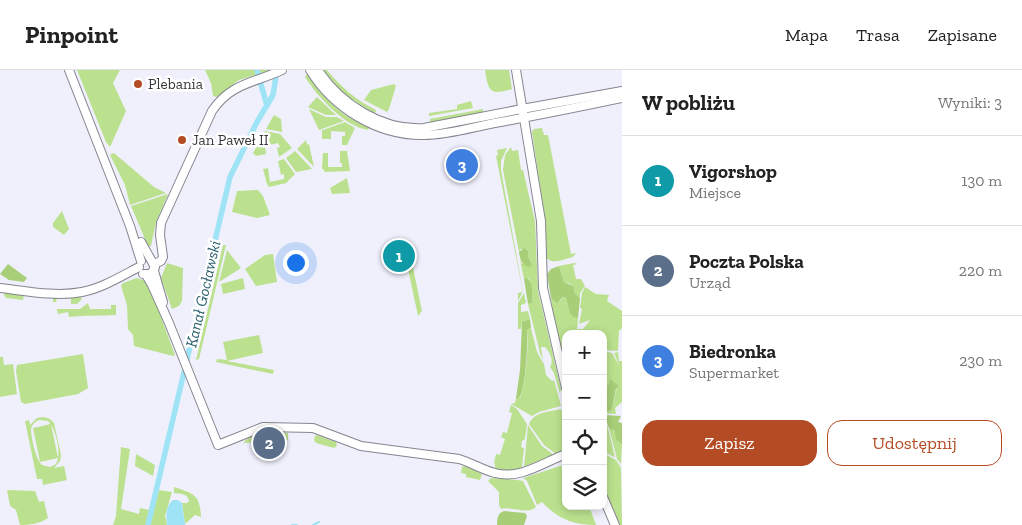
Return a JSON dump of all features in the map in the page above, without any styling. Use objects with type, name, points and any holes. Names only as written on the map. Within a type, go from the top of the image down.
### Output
[{"type":"street","points":[[69,70],[152,285],[218,445],[263,427],[313,428],[361,446],[459,459],[502,475],[518,473],[562,456]]},
{"type":"street","points":[[310,70],[322,88],[342,106],[372,125],[389,127],[424,128],[522,108],[622,91]]},
{"type":"street","points":[[318,70],[335,90],[352,105],[404,134],[423,135],[524,118],[622,98]]},
{"type":"street","points":[[516,70],[541,221],[543,288],[563,375]]},
{"type":"street","points":[[0,288],[74,293],[95,288],[161,261],[163,257],[160,235],[161,223],[208,118],[222,98],[241,85],[275,73]]},
{"type":"street","points":[[554,460],[562,459]]},
{"type":"street","points":[[607,506],[615,525]]},
{"type":"green space","points":[[77,70],[120,70],[113,83],[126,111],[110,147],[106,142]]},
{"type":"green space","points":[[205,70],[271,70],[239,80],[217,97],[213,96],[211,83]]},
{"type":"green space","points":[[323,70],[327,70],[349,93],[376,110],[375,114],[344,94]]},
{"type":"green space","points":[[485,70],[509,70],[512,89],[499,92],[491,90],[487,83]]},
{"type":"green space","points":[[307,74],[318,89],[337,108],[351,119],[370,126],[368,130],[350,123],[332,110],[310,85],[305,77]]},
{"type":"green space","points":[[394,84],[396,86],[387,112],[364,100],[371,90]]},
{"type":"green space","points":[[317,97],[336,115],[326,115],[308,107]]},
{"type":"green space","points":[[471,101],[473,108],[429,116],[429,113],[457,109],[457,105]]},
{"type":"green space","points":[[309,109],[326,117],[337,117],[344,121],[319,130]]},
{"type":"green space","points":[[483,109],[483,113],[430,123],[430,119]]},
{"type":"green space","points":[[274,115],[281,119],[282,132],[266,129]]},
{"type":"green space","points":[[345,122],[355,128],[347,145],[342,145],[342,136],[345,136],[345,132],[331,131],[331,139],[322,139],[322,131],[320,131]]},
{"type":"green space","points":[[542,128],[544,135],[548,135],[571,254],[576,253],[573,257],[558,261],[551,261],[545,256],[545,219],[532,132],[534,129]]},
{"type":"green space","points":[[265,131],[280,134],[292,148],[279,157],[277,148],[280,147],[278,143],[265,146],[266,154],[256,156],[253,153]]},
{"type":"green space","points":[[306,140],[307,145],[309,144],[314,167],[297,149]]},
{"type":"green space","points":[[511,147],[512,151],[518,150],[521,170],[523,170],[535,221],[538,291],[561,389],[560,394],[554,373],[550,367],[552,362],[550,354],[545,347],[541,347],[543,360],[540,353],[528,304],[533,303],[532,290],[529,279],[524,279],[520,260],[522,264],[531,263],[528,256],[529,251],[521,249],[519,252],[503,170],[505,155]]},
{"type":"green space","points":[[507,148],[501,161],[501,170],[523,291],[496,156],[498,155],[497,150]]},
{"type":"green space","points":[[295,151],[312,169],[296,172],[286,158]]},
{"type":"green space","points":[[340,151],[347,151],[350,171],[325,172],[322,168],[323,153],[328,153],[328,167],[342,167]]},
{"type":"green space","points":[[114,153],[154,187],[166,193],[130,205],[125,185],[110,155]]},
{"type":"green space","points":[[284,159],[295,174],[286,183],[269,187],[263,169],[268,168],[270,182],[284,179],[284,174],[281,175],[278,161]]},
{"type":"green space","points":[[347,178],[350,193],[332,194],[330,188]]},
{"type":"green space","points":[[258,190],[263,196],[270,215],[257,218],[232,212],[237,191]]},
{"type":"green space","points":[[168,194],[156,222],[151,246],[148,246],[131,206]]},
{"type":"green space","points":[[62,211],[69,229],[64,235],[53,227],[53,223]]},
{"type":"green space","points":[[223,245],[226,245],[199,359],[196,360]]},
{"type":"green space","points":[[524,248],[529,251],[528,256],[532,265],[530,267],[523,264],[520,258],[519,252]]},
{"type":"green space","points":[[227,250],[241,268],[219,282]]},
{"type":"green space","points":[[404,250],[410,253],[422,311],[418,316]]},
{"type":"green space","points":[[273,254],[277,282],[256,286],[245,269],[265,255]]},
{"type":"green space","points":[[167,263],[183,268],[182,301],[179,306],[172,309],[161,278]]},
{"type":"green space","points":[[8,264],[27,278],[24,282],[9,280],[0,274]]},
{"type":"green space","points":[[578,264],[573,265],[576,279],[581,279],[585,286],[580,293],[580,298],[575,294],[571,284],[564,282],[559,266]]},
{"type":"green space","points":[[559,266],[564,282],[573,286],[575,294],[580,298],[578,318],[570,313],[566,298],[563,297],[557,303],[551,298],[547,274],[551,269]]},
{"type":"green space","points":[[137,278],[148,282],[175,355],[173,356],[134,346],[133,335],[128,329],[127,305],[121,286],[123,283]]},
{"type":"green space","points":[[243,278],[245,289],[223,294],[221,284]]},
{"type":"green space","points":[[526,278],[531,285],[533,303],[528,304],[524,279]]},
{"type":"green space","points":[[585,287],[596,294],[609,295],[607,301],[622,311],[622,328],[619,331],[618,351],[607,350],[607,330],[578,330],[583,329],[590,320],[579,324],[582,309],[580,308],[582,293]]},
{"type":"green space","points":[[4,292],[79,295],[82,299],[77,304],[71,304],[71,299],[57,298],[56,302],[53,302],[53,297],[24,295],[23,300],[6,298]]},
{"type":"green space","points":[[522,292],[518,301],[518,293]]},
{"type":"green space","points":[[524,293],[526,303],[521,305],[521,312],[528,311],[530,319],[522,322],[521,329],[518,329],[518,303]]},
{"type":"green space","points":[[563,297],[567,299],[569,311],[578,318],[577,330],[562,330],[562,356],[555,329],[551,298],[560,301]]},
{"type":"green space","points":[[88,303],[90,309],[111,309],[111,305],[116,305],[116,315],[69,317],[68,312],[58,314],[57,309],[80,309]]},
{"type":"green space","points":[[530,319],[531,328],[527,330],[525,376],[519,398],[516,398],[520,370],[522,322]]},
{"type":"green space","points":[[531,328],[537,352],[544,364],[546,375],[552,381],[554,380],[561,406],[532,416],[511,404],[515,403],[516,398],[520,398],[522,392],[528,345],[527,330]]},
{"type":"green space","points":[[259,335],[263,353],[227,361],[274,370],[273,374],[216,362],[217,359],[227,360],[223,342]]},
{"type":"green space","points":[[607,352],[612,353],[620,367],[614,353],[618,352],[619,361],[622,361],[622,402],[615,408],[616,414],[607,413],[612,409],[617,387],[610,380],[610,384],[607,385]]},
{"type":"green space","points":[[83,354],[88,388],[78,394],[25,404],[21,402],[16,371],[17,365]]},
{"type":"green space","points":[[0,357],[3,357],[4,365],[13,364],[17,394],[0,397]]},
{"type":"green space","points":[[610,379],[619,386],[616,389],[612,409],[608,412],[607,385]]},
{"type":"green space","points":[[511,405],[517,409],[527,424],[525,439],[522,441],[521,447],[524,448],[522,467],[512,470],[498,469],[495,468],[494,463],[496,454],[500,455],[505,439],[501,437],[503,432],[507,433],[512,413],[509,412]]},
{"type":"green space","points":[[561,409],[562,412],[562,452],[556,454],[544,445],[529,424],[539,414]]},
{"type":"green space","points":[[607,415],[621,416],[618,422],[622,423],[622,445],[616,439],[614,430],[609,428]]},
{"type":"green space","points":[[37,418],[50,419],[54,423],[61,455],[60,461],[54,468],[64,466],[67,480],[43,485],[42,479],[37,479],[25,421],[29,420],[30,425]],"holes":[[[39,420],[48,421],[53,429],[58,448],[58,460],[56,464],[50,467],[42,465],[40,462],[33,443],[31,429],[34,423]]]},
{"type":"green space","points":[[51,424],[58,458],[40,462],[33,428]]},
{"type":"green space","points":[[607,424],[615,457],[607,453]]},
{"type":"green space","points":[[528,425],[542,446],[554,455],[524,467]]},
{"type":"green space","points":[[611,427],[622,445],[621,464],[617,459],[609,428]]},
{"type":"green space","points":[[271,432],[288,433],[288,440],[243,443],[252,436]]},
{"type":"green space","points":[[317,435],[336,442],[337,446],[334,448],[316,443],[314,440]]},
{"type":"green space","points":[[121,447],[130,449],[121,509],[139,514],[140,508],[150,510],[146,525],[113,525],[116,516]]},
{"type":"green space","points":[[136,454],[155,465],[153,476],[135,466]]},
{"type":"green space","points":[[607,455],[616,460],[621,468],[622,525],[619,525],[607,495]]},
{"type":"green space","points":[[562,465],[562,510],[590,510],[596,525],[580,524],[566,520],[554,513],[542,502],[537,505],[527,481],[523,478]]},
{"type":"green space","points":[[465,466],[482,474],[480,480],[466,477],[466,474],[461,473],[462,467]]},
{"type":"green space","points":[[491,478],[523,481],[536,507],[528,510],[501,509],[499,505],[499,492],[488,481]]},
{"type":"green space","points":[[174,487],[195,496],[199,504],[201,517],[195,515],[185,524],[182,503],[189,501],[183,494],[174,493]]},
{"type":"green space","points":[[7,490],[35,491],[39,502],[44,501],[48,518],[34,524],[20,525],[16,510],[10,506]]},
{"type":"green space","points":[[159,490],[172,492],[165,516],[167,525],[150,525]]},
{"type":"green space","points":[[504,511],[525,513],[527,516],[524,525],[497,525],[498,516]]},
{"type":"water","points":[[173,500],[178,500],[182,503],[185,525],[167,525],[167,509]]},
{"type":"waterway","points":[[257,70],[267,106]]},
{"type":"waterway","name":"Kanał Gocławski","points":[[148,525],[230,177],[257,122],[273,95],[277,70]]},
{"type":"waterway","points":[[313,525],[319,522]]},
{"type":"waterway","points":[[292,525],[297,525]]},
{"type":"place","name":"Plebania","points":[[138,84]]},
{"type":"place","name":"Jan Paweł II","points":[[182,140]]},
{"type":"place","name":"Biedronka","points":[[462,165]]},
{"type":"place","name":"Vigorshop","points":[[399,256]]},
{"type":"place","name":"Poczta Polska","points":[[269,443]]}]
